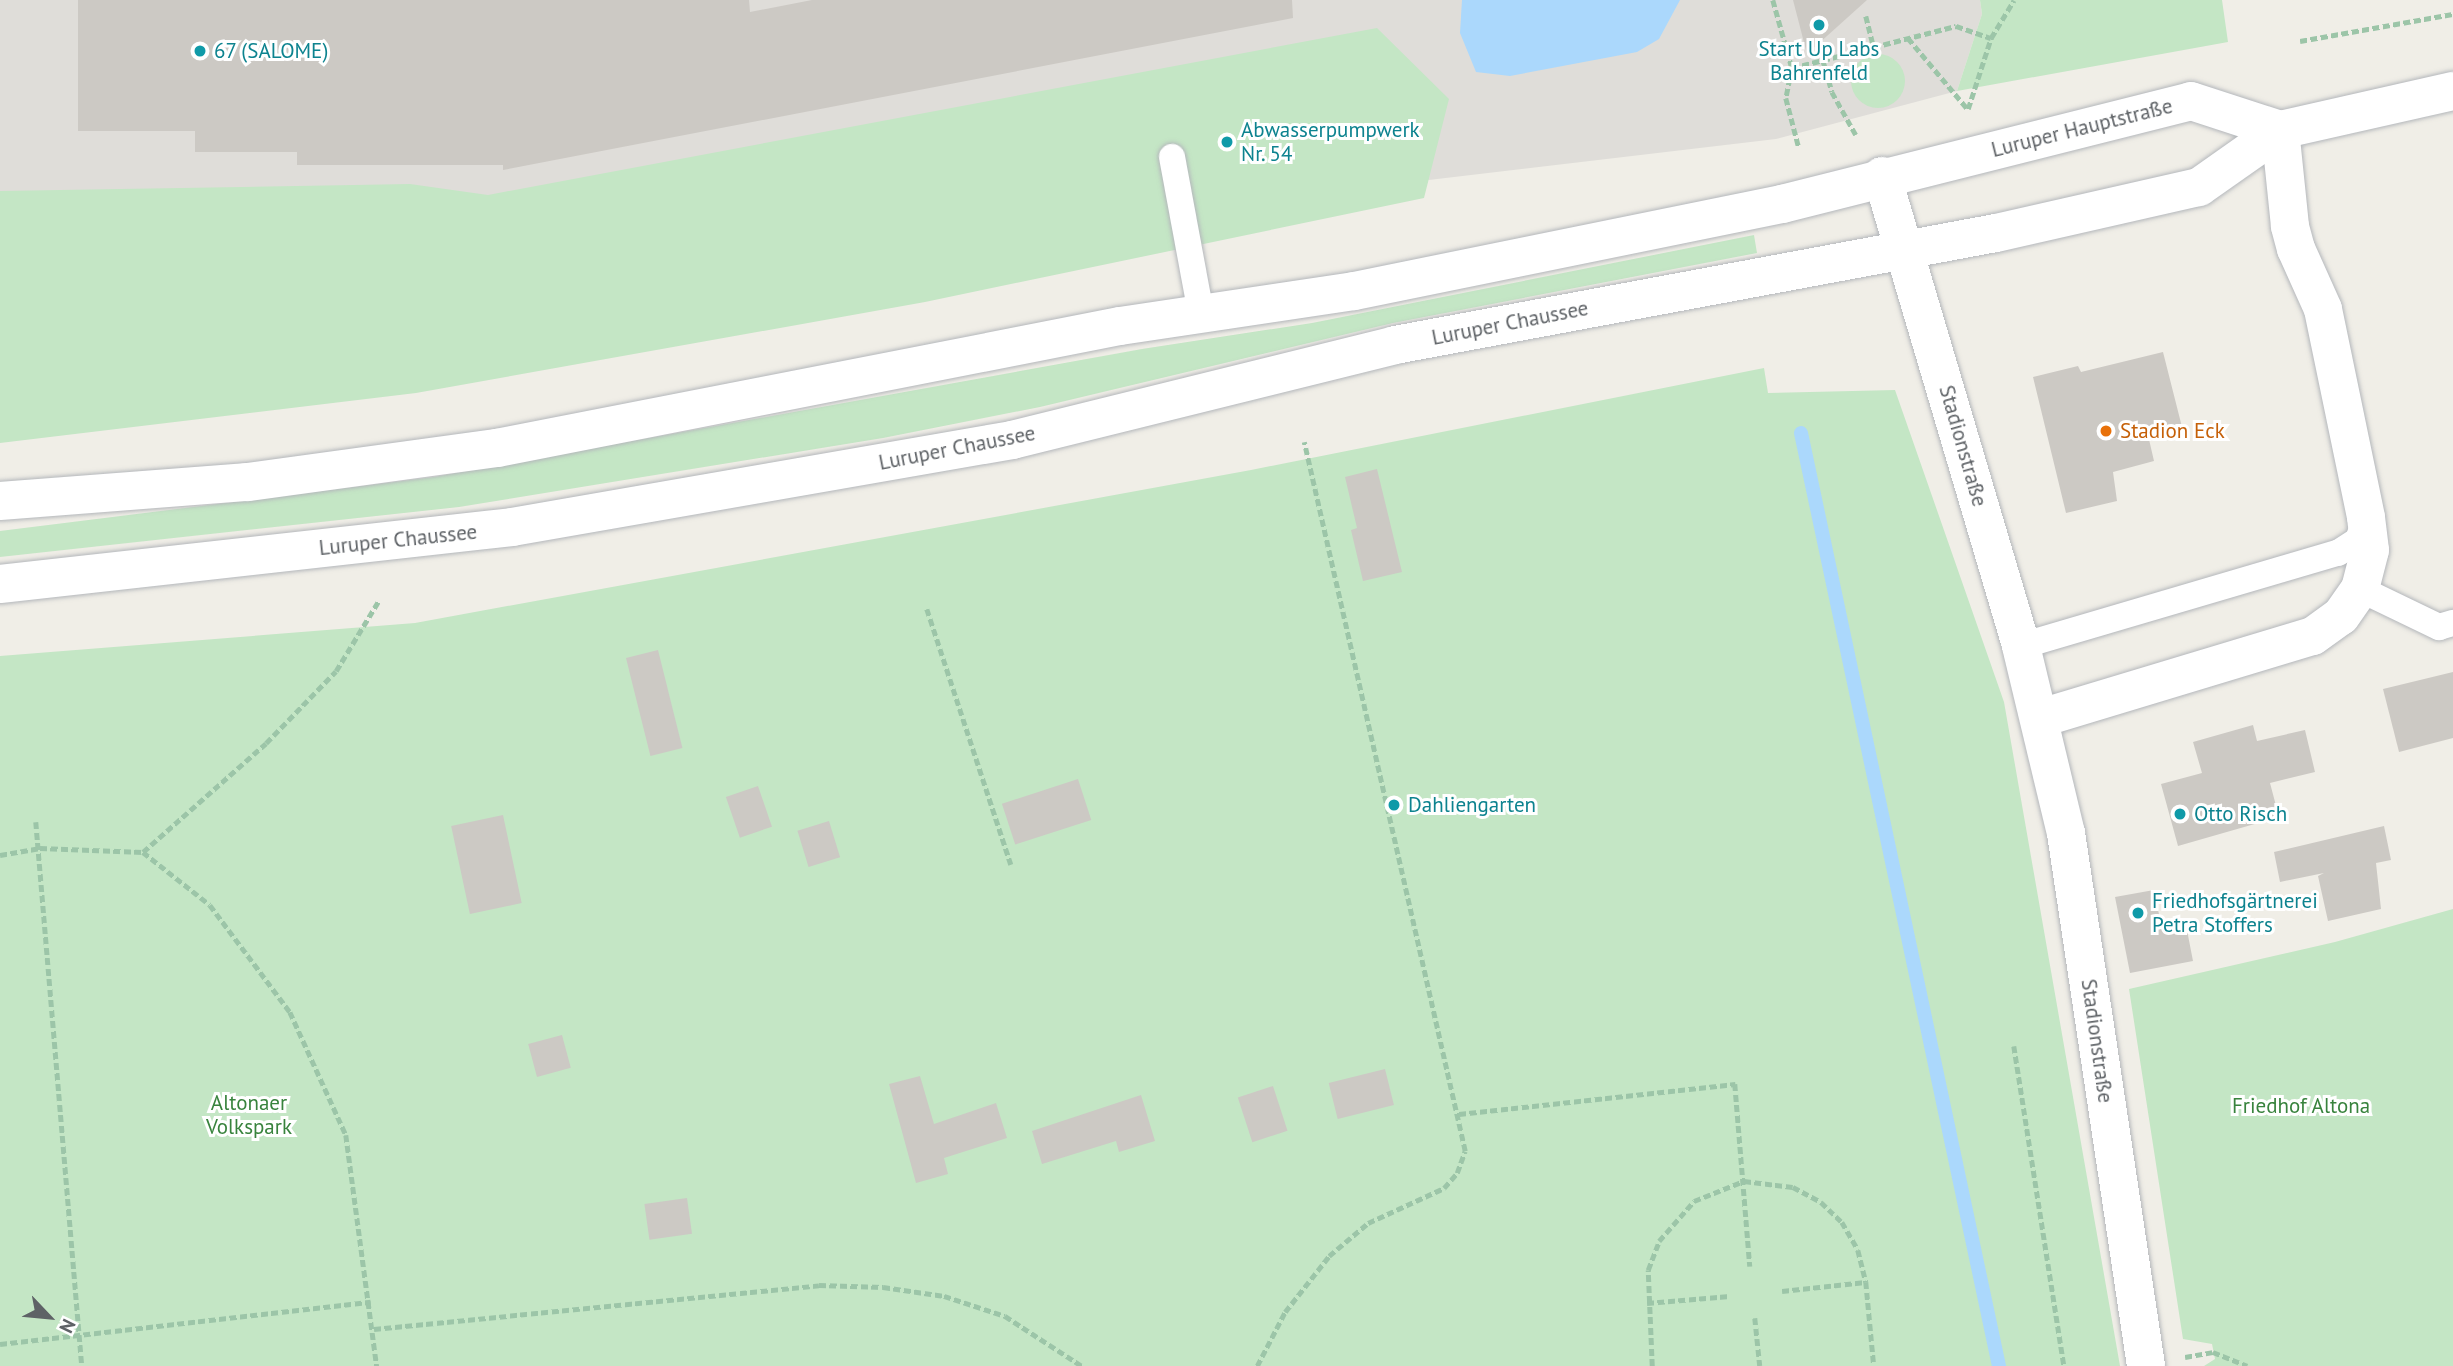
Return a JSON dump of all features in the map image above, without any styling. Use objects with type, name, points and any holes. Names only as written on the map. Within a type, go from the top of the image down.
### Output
[{"type":"main road","points":[[1904,249],[2199,187],[2280,130],[2453,91]]},
{"type":"main road","name":"Luruper Hauptstraße","points":[[1882,176],[2191,101],[2280,130]]},
{"type":"main road","points":[[2041,718],[2313,636],[2341,617],[2360,589],[2370,550],[2366,517],[2323,309],[2296,249],[2290,226],[2280,130]]},
{"type":"main road","points":[[0,501],[248,482],[497,448],[1120,326],[1354,291],[1782,204],[1882,176]]},
{"type":"main road","name":"Stadionstraße","points":[[1882,176],[2041,718],[2066,833],[2162,1362]]},
{"type":"main road","name":"Luruper Chaussee","points":[[0,584],[512,527],[1012,440],[1395,345],[1904,249]]},
{"type":"lane","points":[[1172,157],[1201,314]]},
{"type":"lane","points":[[2021,646],[2338,553],[2358,540],[2366,517]]},
{"type":"lane","points":[[2360,589],[2439,627],[2453,624]]},
{"type":"path","points":[[1773,0],[1792,68],[1786,98],[1799,148]]},
{"type":"path","points":[[1908,38],[1968,109],[1991,38],[2014,0]]},
{"type":"path","points":[[2300,41],[2314,43],[2453,14]]},
{"type":"path","points":[[1866,16],[1874,47]]},
{"type":"path","points":[[1792,68],[1956,26],[1991,38]]},
{"type":"path","points":[[1823,61],[1832,92],[1856,135]]},
{"type":"path","points":[[1257,1366],[1285,1312],[1329,1256],[1368,1223],[1444,1188],[1457,1172],[1465,1151],[1460,1114],[1304,442]]},
{"type":"path","points":[[143,852],[265,744],[336,671],[378,602]]},
{"type":"path","points":[[927,609],[1011,865]]},
{"type":"path","points":[[36,822],[82,1366]]},
{"type":"path","points":[[0,855],[40,848],[143,852],[210,905],[290,1012],[346,1135],[371,1302],[377,1366]]},
{"type":"path","points":[[2014,1046],[2064,1366]]},
{"type":"path","points":[[1460,1114],[1735,1084],[1750,1266]]},
{"type":"path","points":[[1652,1366],[1647,1303],[1648,1270],[1658,1241],[1675,1218],[1694,1201],[1744,1181],[1793,1187],[1821,1202],[1842,1222],[1858,1250],[1866,1282],[1874,1366]]},
{"type":"path","points":[[1782,1291],[1866,1282]]},
{"type":"path","points":[[374,1329],[819,1285],[883,1287],[944,1296],[1005,1316],[1082,1366]]},
{"type":"path","points":[[1647,1303],[1730,1296]]},
{"type":"path","points":[[0,1345],[79,1333],[371,1302]]},
{"type":"path","points":[[1755,1318],[1760,1366]]},
{"type":"path","points":[[2162,1362],[2213,1352],[2247,1366]]},
{"type":"shaded area","points":[[0,0],[1980,0],[1982,14],[1957,91],[1776,139],[1182,209],[0,367]]},
{"type":"green space","points":[[1980,0],[2222,0],[2228,42],[1957,91],[1982,14]]},
{"type":"green space","points":[[1377,28],[1449,99],[1424,198],[925,302],[416,393],[0,443],[0,191],[410,184],[488,195]]},
{"type":"green space","points":[[1878,54],[1897,62],[1905,81],[1897,100],[1878,108],[1859,100],[1851,81],[1859,62]]},
{"type":"green space","points":[[1754,235],[1757,253],[1393,323],[1040,407],[883,438],[459,507],[0,557],[0,531],[434,477],[1142,349],[1312,323]]},
{"type":"green space","name":"Altonaer Volkspark","points":[[1764,368],[1768,393],[1895,390],[2004,702],[2120,1366],[0,1366],[0,656],[415,623],[1251,470]]},
{"type":"green space","name":"Friedhof Altona","points":[[2453,909],[2453,1366],[2204,1366],[2215,1359],[2212,1344],[2183,1339],[2129,989],[2335,942]]},
{"type":"water","points":[[1462,0],[1680,0],[1659,39],[1637,52],[1510,76],[1476,72],[1460,33]]},
{"type":"building","points":[[78,0],[749,0],[750,12],[812,0],[1292,0],[1293,18],[503,170],[503,165],[297,165],[297,152],[195,152],[195,131],[78,131]]},
{"type":"building","points":[[1793,0],[1867,0],[1807,54]]},
{"type":"building","name":"Stadion Eck","points":[[2163,352],[2182,427],[2148,435],[2154,461],[2113,472],[2117,501],[2066,513],[2033,377],[2078,366],[2081,372]]},
{"type":"building","points":[[1377,469],[1402,572],[1363,581],[1351,530],[1357,528],[1345,477]]},
{"type":"building","points":[[658,650],[682,748],[650,756],[626,658]]},
{"type":"building","points":[[2453,672],[2453,738],[2399,752],[2383,689]]},
{"type":"building","points":[[2253,725],[2257,741],[2305,730],[2315,772],[2270,783],[2279,817],[2178,846],[2161,784],[2202,773],[2193,742]]},
{"type":"building","points":[[1078,779],[1091,820],[1015,845],[1002,804]]},
{"type":"building","points":[[758,786],[772,827],[740,838],[726,797]]},
{"type":"building","points":[[503,815],[522,903],[470,914],[451,826]]},
{"type":"building","points":[[829,821],[840,857],[809,867],[797,831]]},
{"type":"building","points":[[2384,826],[2391,860],[2376,863],[2381,909],[2328,921],[2318,876],[2324,873],[2280,882],[2274,852]]},
{"type":"building","points":[[2154,890],[2162,929],[2186,925],[2193,961],[2130,973],[2115,897]]},
{"type":"building","points":[[562,1035],[571,1068],[537,1077],[528,1044]]},
{"type":"building","points":[[1385,1069],[1394,1105],[1338,1119],[1329,1083]]},
{"type":"building","points":[[920,1076],[934,1124],[996,1103],[1007,1138],[944,1158],[948,1174],[916,1183],[889,1084]]},
{"type":"building","points":[[1273,1086],[1288,1131],[1252,1142],[1238,1097]]},
{"type":"building","points":[[1141,1095],[1155,1141],[1119,1152],[1116,1141],[1042,1164],[1032,1131]]},
{"type":"building","points":[[687,1198],[692,1234],[649,1240],[644,1204]]},
{"type":"waterway","points":[[1801,433],[1999,1366]]},
{"type":"place","name":"Start Up Labs Bahrenfeld","points":[[1819,25]]},
{"type":"place","name":"67 (SALOME)","points":[[200,51]]},
{"type":"place","name":"Abwasserpumpwerk Nr. 54","points":[[1227,142]]},
{"type":"place","name":"Stadion Eck","points":[[2106,431]]},
{"type":"place","name":"Dahliengarten","points":[[1394,805]]},
{"type":"place","name":"Otto Risch","points":[[2180,814]]},
{"type":"place","name":"Friedhofsgärtnerei Petra Stoffers","points":[[2138,913]]}]
